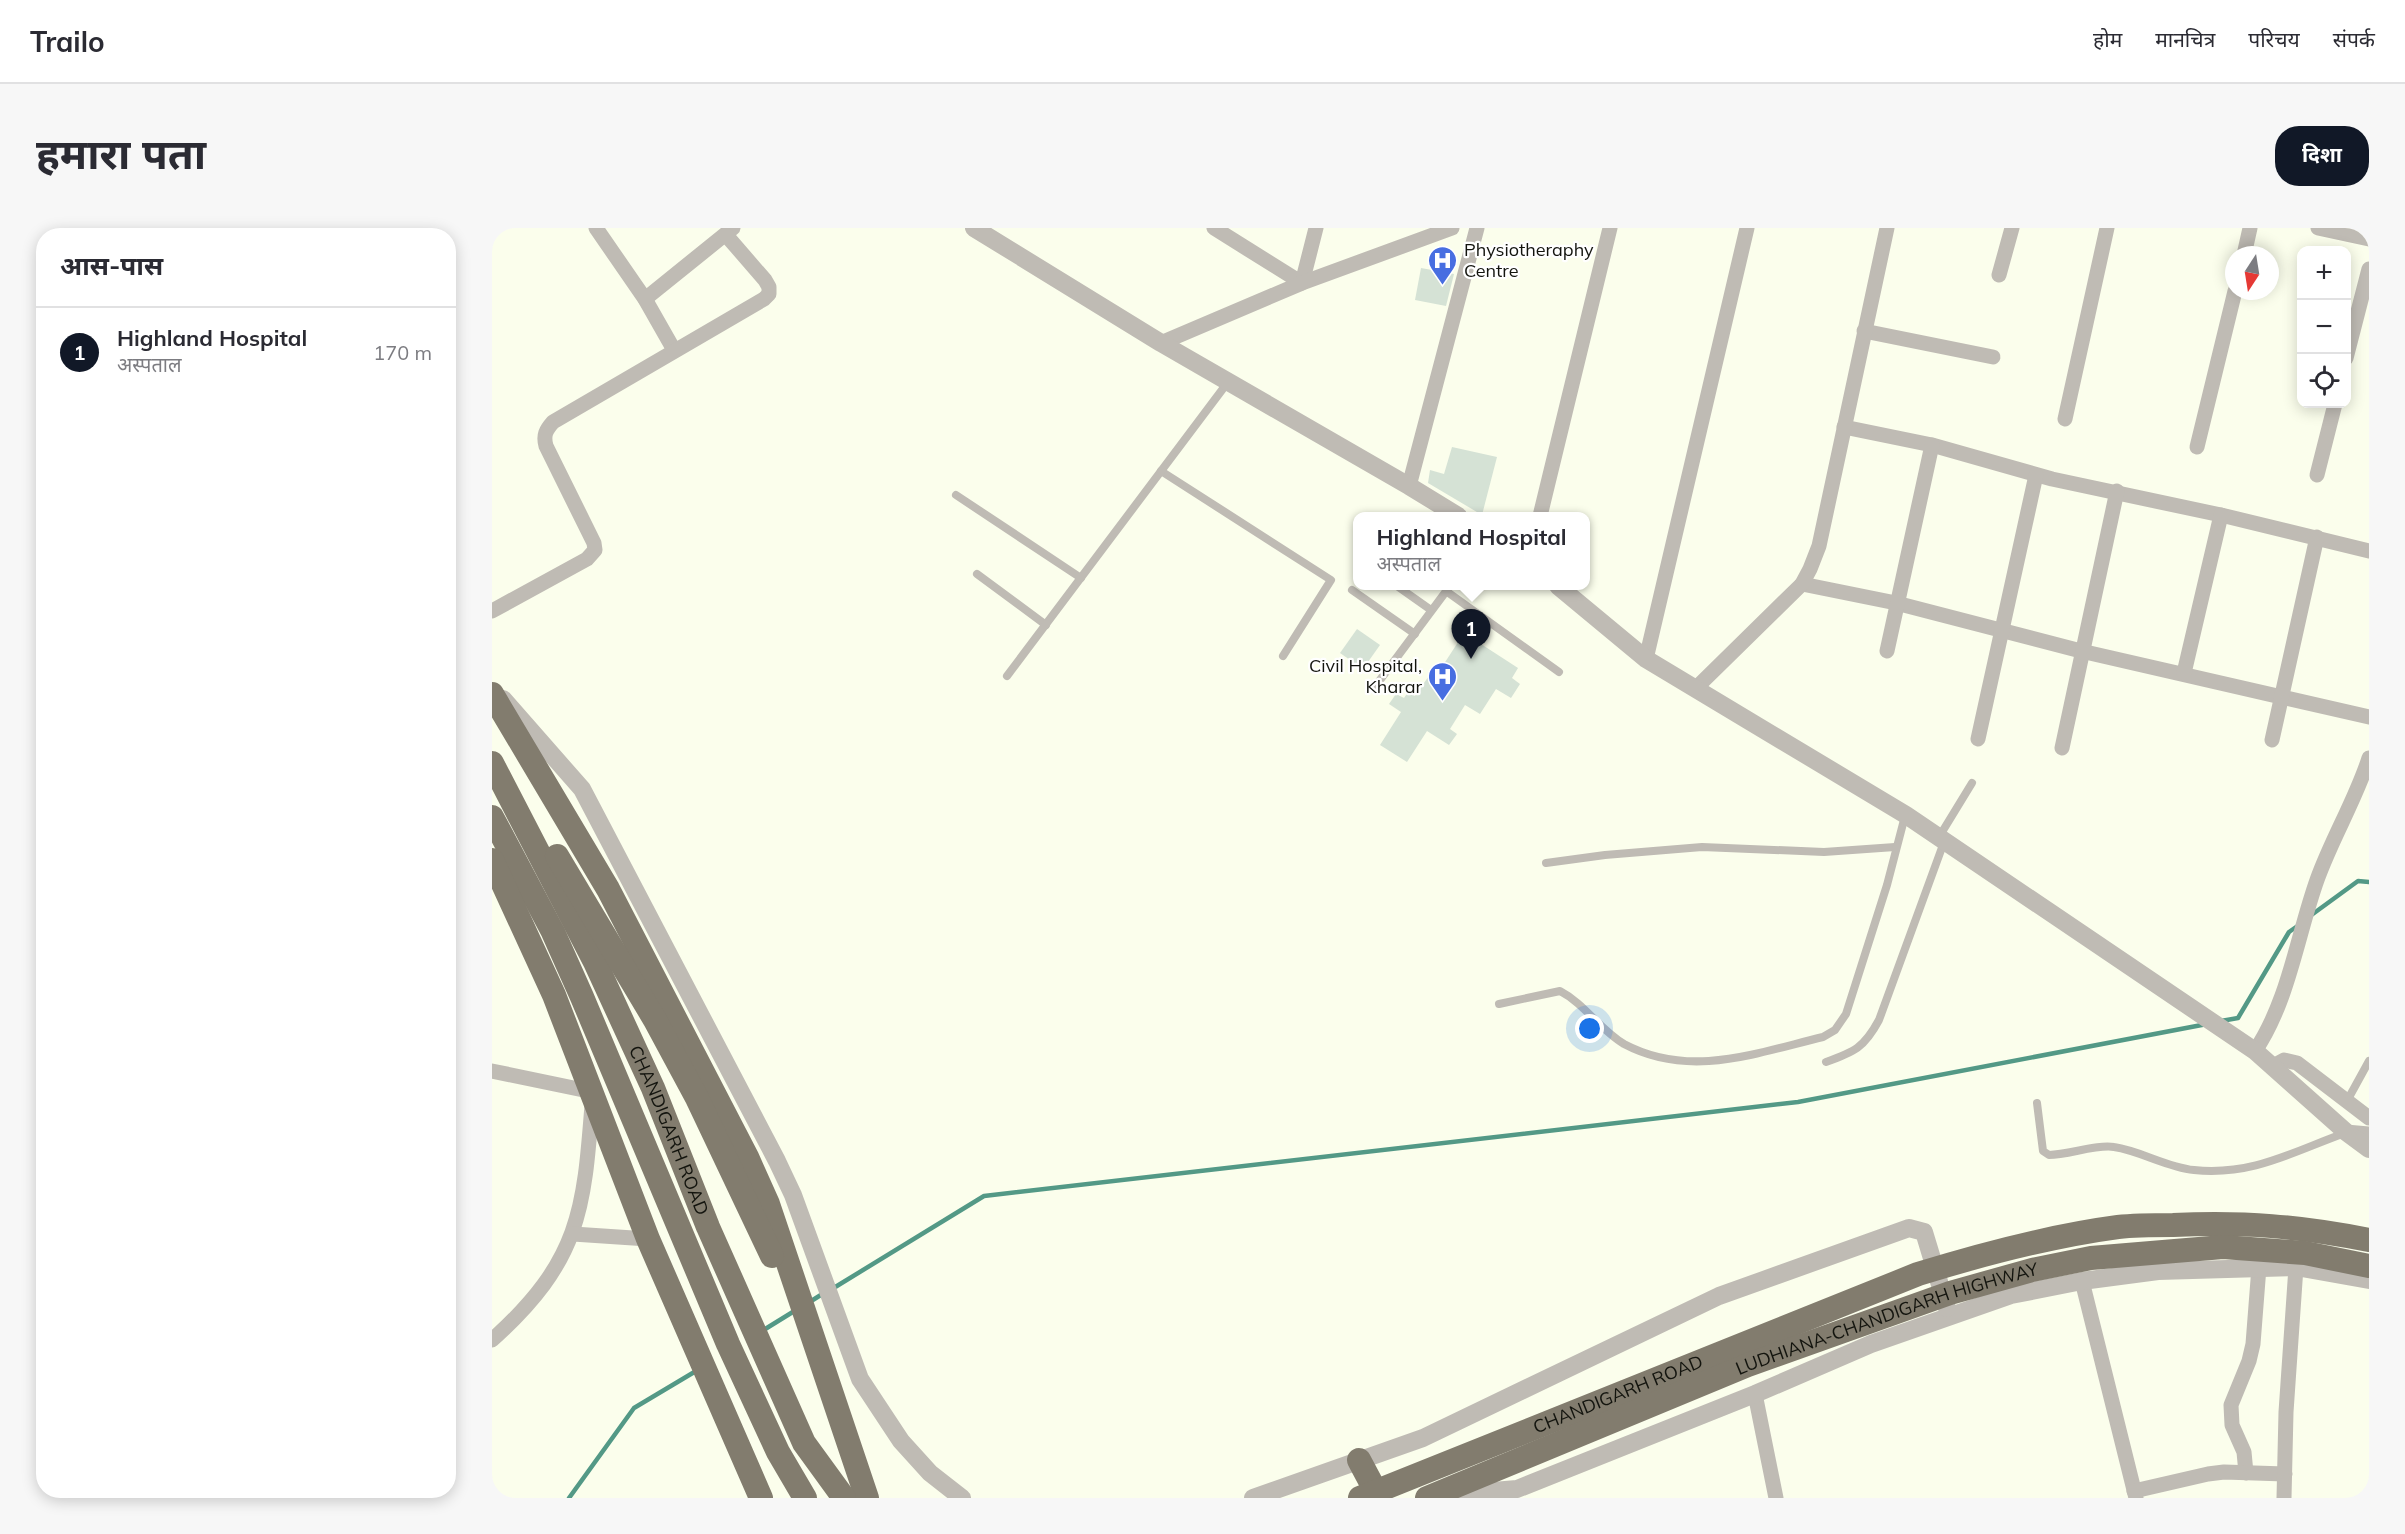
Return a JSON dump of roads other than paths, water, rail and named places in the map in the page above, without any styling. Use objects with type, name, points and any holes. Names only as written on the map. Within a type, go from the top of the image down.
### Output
[{"type":"highway","points":[[492,694],[608,889],[747,1158],[768,1204],[867,1498]]},
{"type":"highway","points":[[492,761],[530,811],[655,1020],[697,1098],[780,1275],[812,1335]]},
{"type":"highway","name":"CHANDIGARH ROAD","points":[[492,761],[595,962],[653,1088],[708,1227],[804,1443],[844,1498]]},
{"type":"highway","name":"CHANDIGARH ROAD","points":[[492,817],[553,933],[692,1260],[779,1455],[805,1498]]},
{"type":"highway","points":[[492,860],[554,995],[653,1249],[761,1498]]},
{"type":"highway","name":"CHANDIGARH ROAD","points":[[1368,1495],[1935,1269],[2054,1238],[2121,1227],[2226,1223],[2269,1224],[2317,1229],[2369,1240]]},
{"type":"highway","name":"LUDHIANA-CHANDIGARH HIGHWAY","points":[[1428,1497],[1748,1365],[1944,1302],[2032,1270],[2091,1258],[2223,1247],[2305,1253],[2369,1266]]},
{"type":"highway","points":[[747,1469],[779,1455]]},
{"type":"highway","points":[[1359,1460],[1368,1495]]},
{"type":"street","points":[[596,228],[645,299],[674,350]]},
{"type":"street","points":[[974,228],[1161,344],[1229,381],[1451,512]]},
{"type":"street","points":[[1214,228],[1302,283]]},
{"type":"street","points":[[1302,283],[1316,228]]},
{"type":"street","points":[[1409,486],[1477,228]]},
{"type":"street","points":[[1541,512],[1610,228]]},
{"type":"street","points":[[1646,659],[1748,228]]},
{"type":"street","points":[[1696,688],[1802,584],[1810,569],[1818,546],[1887,228]]},
{"type":"street","points":[[1999,275],[2012,228]]},
{"type":"street","points":[[2065,419],[2107,228]]},
{"type":"street","points":[[2246,246],[2250,228]]},
{"type":"street","points":[[2318,228],[2369,239]]},
{"type":"street","points":[[1161,344],[1302,283],[1446,229]]},
{"type":"street","points":[[492,611],[587,559],[595,550],[594,543],[546,446],[544,436],[547,428],[553,422],[769,294],[769,287],[729,231],[645,299]]},
{"type":"street","points":[[2347,354],[2369,269]]},
{"type":"street","points":[[2196,447],[2233,300]]},
{"type":"street","points":[[1864,331],[1994,357]]},
{"type":"street","points":[[2317,475],[2334,408]]},
{"type":"street","points":[[1844,427],[1932,445],[2036,475],[2116,491],[2369,550]]},
{"type":"street","points":[[1887,651],[1932,445]]},
{"type":"street","points":[[1978,740],[2036,475]]},
{"type":"street","points":[[2062,748],[2116,491]]},
{"type":"street","points":[[2184,673],[2221,515]]},
{"type":"street","points":[[2272,740],[2317,537]]},
{"type":"street","points":[[1802,584],[1896,603],[2082,651],[2369,717]]},
{"type":"street","points":[[1564,590],[1646,659],[1906,815],[2225,1030],[2255,1051],[2346,1132],[2369,1149]]},
{"type":"street","points":[[492,686],[582,789],[793,1195],[860,1379],[901,1441],[930,1473],[962,1498]]},
{"type":"street","points":[[2255,1051],[2276,1015],[2308,906],[2332,840],[2369,758]]},
{"type":"street","points":[[2273,1066],[2284,1060],[2297,1063],[2369,1118]]},
{"type":"street","points":[[492,1071],[593,1092],[586,1177],[581,1208],[573,1234],[559,1264],[536,1296],[492,1340]]},
{"type":"street","points":[[2346,1132],[2369,1134]]},
{"type":"street","points":[[1253,1498],[1423,1438],[1719,1296],[1910,1228],[1924,1232],[1944,1302]]},
{"type":"street","points":[[573,1234],[653,1249]]},
{"type":"street","points":[[2246,1473],[2244,1452],[2232,1425],[2231,1405],[2249,1361],[2253,1344],[2259,1267]]},
{"type":"street","points":[[2284,1498],[2286,1412],[2296,1267]]},
{"type":"street","points":[[1428,1497],[1516,1489],[1755,1394],[1871,1344],[1944,1302],[2011,1295],[2082,1281],[2158,1271],[2296,1267],[2369,1280]]},
{"type":"street","points":[[2082,1281],[2135,1495],[2189,1477],[2224,1472],[2285,1474]]},
{"type":"street","points":[[1755,1394],[1776,1498]]},
{"type":"lane","points":[[1007,676],[1229,381]]},
{"type":"lane","points":[[1161,471],[1332,580],[1282,656]]},
{"type":"lane","points":[[956,495],[1081,578]]},
{"type":"lane","points":[[977,574],[1046,625]]},
{"type":"lane","points":[[1352,590],[1415,634]]},
{"type":"lane","points":[[1403,590],[1431,610]]},
{"type":"lane","points":[[1374,688],[1446,590]]},
{"type":"lane","points":[[1451,590],[1559,672]]},
{"type":"lane","points":[[1826,1062],[1858,1049],[1872,1034],[1879,1020],[1942,839],[1972,783]]},
{"type":"lane","points":[[1499,1004],[1560,991],[1578,1002],[1596,1021],[1624,1044],[1680,1061],[1725,1061],[1823,1037],[1835,1030],[1846,1014],[1887,885],[1895,848],[1906,815]]},
{"type":"lane","points":[[1546,863],[1605,855],[1701,848],[1824,852],[1895,848]]},
{"type":"lane","points":[[2348,1101],[2369,1061]]},
{"type":"lane","points":[[2037,1103],[2043,1151],[2049,1155],[2112,1146],[2194,1170],[2248,1168],[2288,1156],[2346,1132]]},
{"type":"waterway","points":[[2310,916],[2358,881],[2369,882]]},
{"type":"waterway","points":[[2221,1021],[2238,1018],[2289,932],[2299,925]]},
{"type":"waterway","points":[[832,1289],[984,1196],[1798,1102],[2207,1024]]},
{"type":"waterway","points":[[808,1303],[824,1293]]},
{"type":"waterway","points":[[762,1331],[796,1310]]},
{"type":"waterway","points":[[569,1498],[634,1408],[696,1371]]},
{"type":"place","name":"Physiotheraphy Centre","points":[[1443,286]]},
{"type":"place","name":"Highland Hospital","points":[[1471,659]]},
{"type":"place","name":"Civil Hospital, Kharar","points":[[1443,702]]}]
